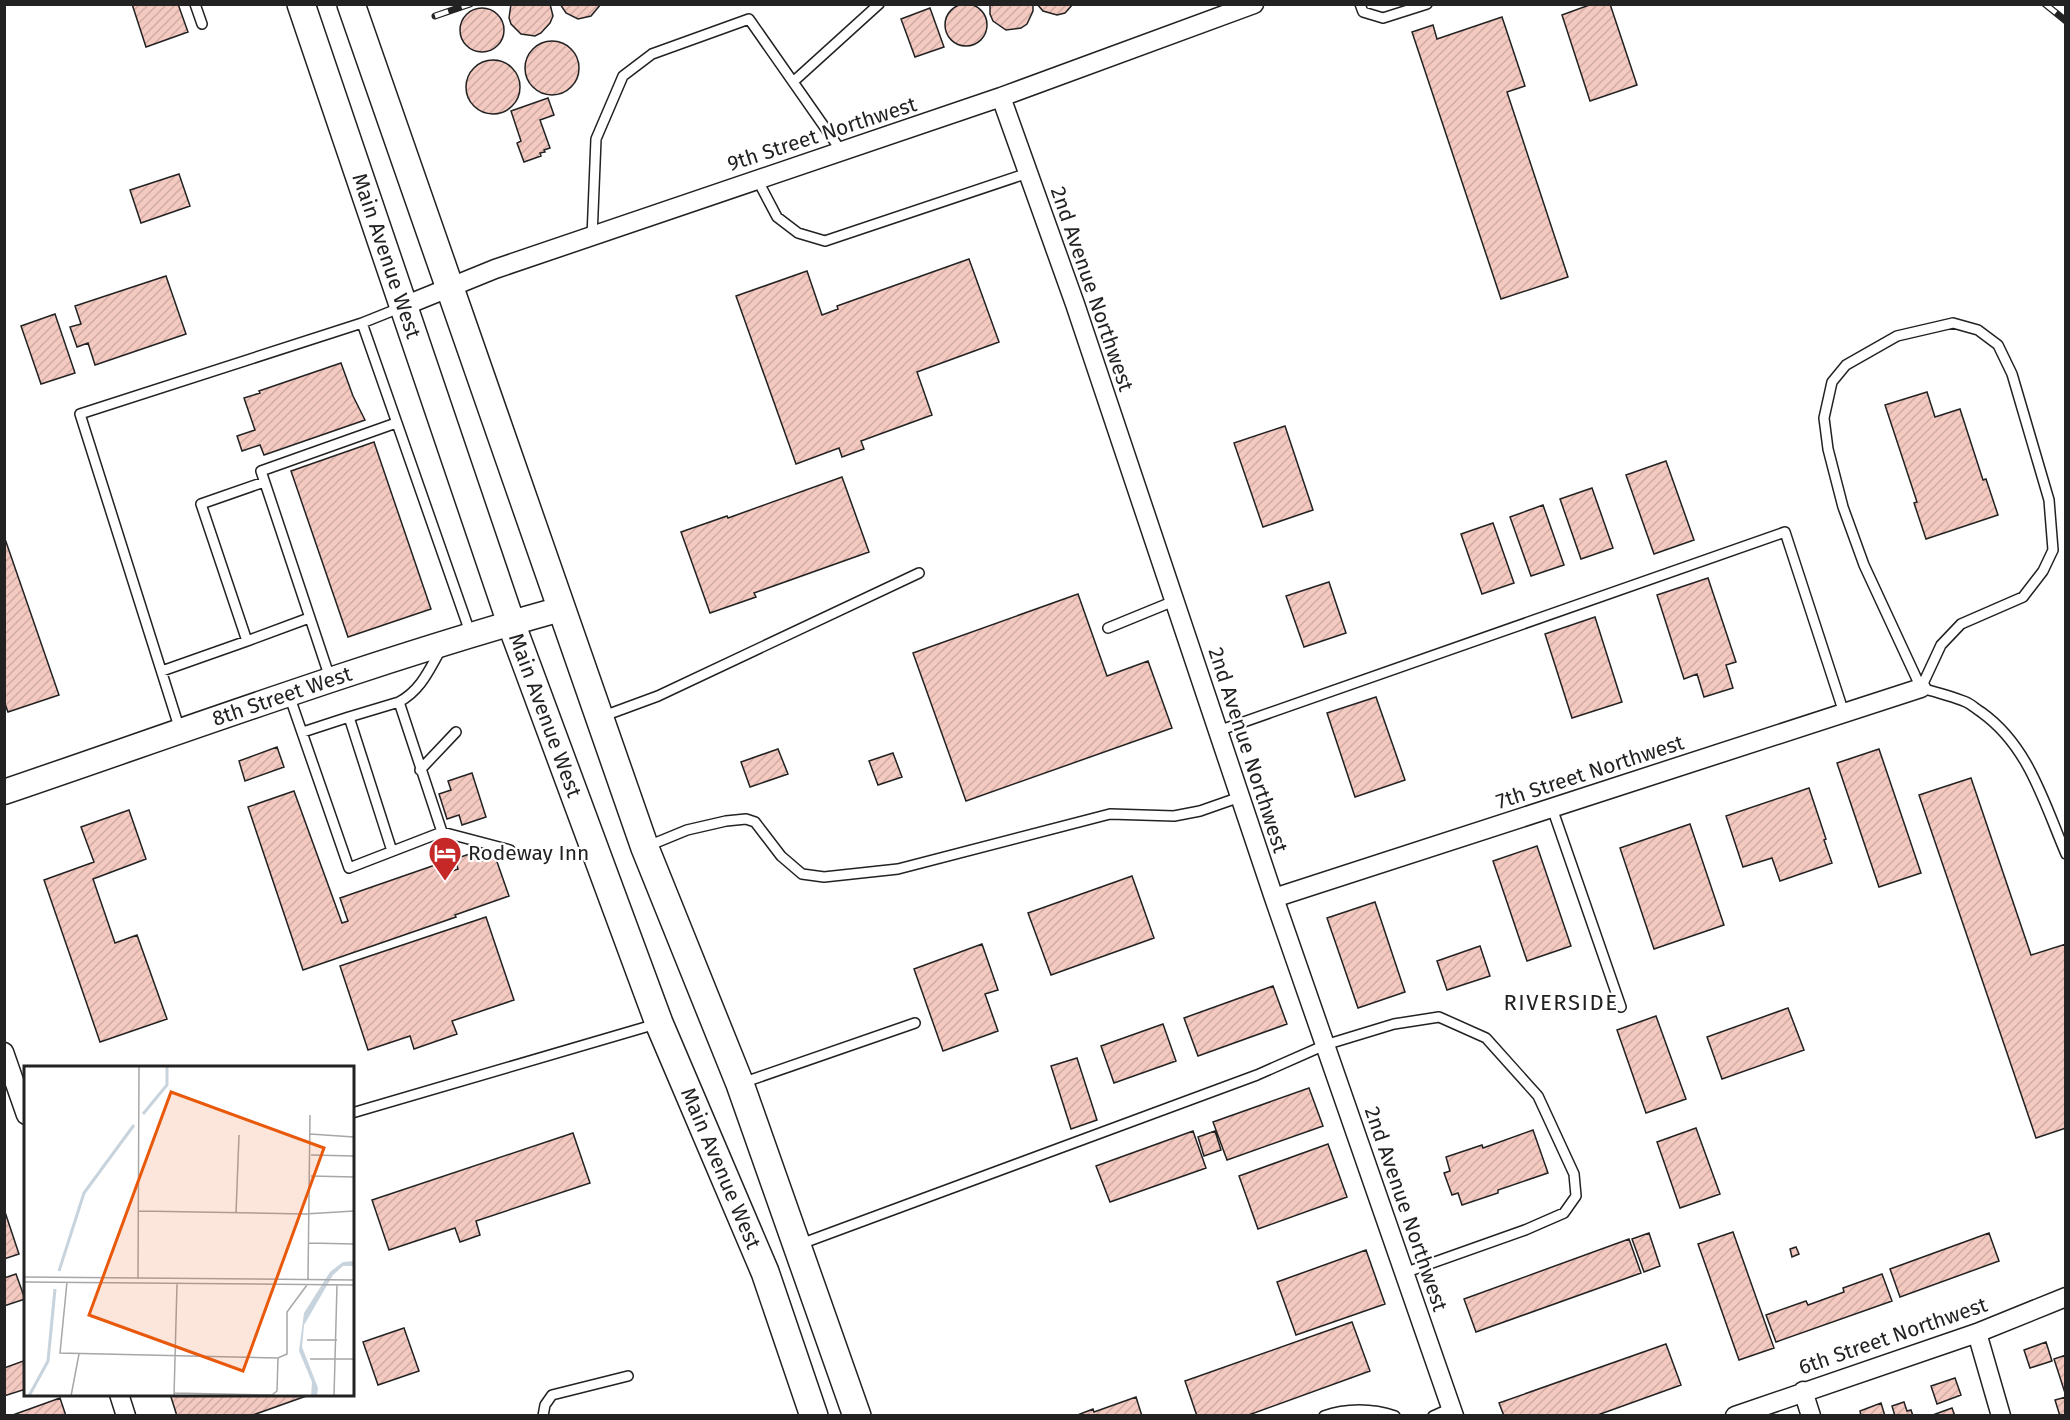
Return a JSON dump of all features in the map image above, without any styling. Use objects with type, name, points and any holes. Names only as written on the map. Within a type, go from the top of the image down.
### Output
[{"type":"main road","name":"Main Avenue West","points":[[301,4],[511,623],[658,1023],[765,1272],[814,1416]]},
{"type":"main road","name":"Main Avenue West","points":[[351,4],[645,848],[740,1084],[857,1416]]},
{"type":"street","name":"9th Street Northwest","points":[[404,306],[495,269],[1000,97],[1254,4]]},
{"type":"street","name":"2nd Avenue Northwest","points":[[1000,97],[1075,304],[1274,898],[1453,1412]]},
{"type":"street","name":"8th Street West","points":[[4,792],[331,680],[561,609]]},
{"type":"street","name":"7th Street Northwest","points":[[1274,898],[1921,688]]},
{"type":"street","points":[[4,1052],[24,1109]]},
{"type":"street","name":"6th Street Northwest","points":[[1735,1416],[1977,1333],[2066,1297]]},
{"type":"street","points":[[1977,1333],[2001,1416]]},
{"type":"street","points":[[1803,1391],[1811,1416]]},
{"type":"street","points":[[119,1396],[126,1416]]},
{"type":"lane","points":[[195,4],[202,24]]},
{"type":"lane","points":[[793,82],[879,4]]},
{"type":"lane","points":[[1360,4],[1363,12],[1383,18],[1427,4]]},
{"type":"lane","points":[[592,237],[596,139],[623,76],[652,54],[749,19],[842,152]]},
{"type":"lane","points":[[757,179],[777,217],[798,233],[825,241],[1028,173]]},
{"type":"lane","points":[[180,732],[80,414],[362,323],[404,306]]},
{"type":"lane","points":[[362,323],[471,636]]},
{"type":"lane","points":[[1921,688],[1941,645],[1961,624],[2023,597],[2043,571],[2053,550],[2049,500],[2012,374],[1998,345],[1978,330],[1953,323],[1897,336],[1846,365],[1832,382],[1824,418],[1828,449],[1843,507],[1864,566],[1921,688],[1967,703],[2007,734],[2026,761],[2066,854]]},
{"type":"lane","points":[[331,680],[261,471],[396,423]]},
{"type":"lane","points":[[247,641],[201,504],[264,482]]},
{"type":"lane","points":[[1218,731],[1785,532],[1844,713]]},
{"type":"lane","points":[[599,717],[658,696],[920,573]]},
{"type":"lane","points":[[1108,628],[1174,601]]},
{"type":"lane","points":[[162,670],[309,618]]},
{"type":"lane","points":[[303,732],[399,702],[411,695],[444,645]]},
{"type":"lane","points":[[289,694],[349,868],[442,832],[510,850]]},
{"type":"lane","points":[[399,702],[442,832]]},
{"type":"lane","points":[[349,717],[392,851]]},
{"type":"lane","points":[[420,770],[456,732]]},
{"type":"lane","points":[[645,848],[687,830],[746,819],[755,822],[781,856],[802,874],[824,877],[898,869],[1110,814],[1174,816],[1200,811],[1240,796]]},
{"type":"lane","points":[[1552,808],[1621,1007]]},
{"type":"lane","points":[[797,1246],[1257,1075],[1325,1045],[1394,1024],[1439,1017],[1486,1038],[1538,1096],[1574,1174],[1576,1196],[1564,1213],[1525,1230],[1404,1273]]},
{"type":"lane","points":[[354,1112],[658,1023]]},
{"type":"lane","points":[[740,1084],[915,1023]]},
{"type":"lane","points":[[543,1416],[544,1405],[552,1395],[628,1376]]},
{"type":"lane","points":[[1324,1416],[1355,1410],[1380,1411],[1395,1416]]},
{"type":"lane","points":[[1433,1416],[1453,1412]]},
{"type":"building","points":[[132,4],[178,4],[188,32],[146,47]]},
{"type":"building","points":[[511,4],[550,4],[553,16],[541,33],[535,36],[521,34],[511,24],[509,18]]},
{"type":"building","points":[[560,4],[601,4],[591,16],[578,19],[566,13]]},
{"type":"building","points":[[966,4],[974,5],[981,10],[986,17],[986,33],[981,40],[974,45],[966,46],[958,45],[951,40],[946,33],[945,25],[946,17],[951,10],[958,5]]},
{"type":"building","points":[[990,4],[1033,4],[1033,11],[1027,24],[1021,28],[1006,30],[993,21]]},
{"type":"building","points":[[1037,4],[1073,4],[1065,13],[1057,15],[1043,11]]},
{"type":"building","points":[[1592,4],[1610,4],[1637,85],[1590,101],[1562,15]]},
{"type":"building","points":[[482,8],[497,15],[504,30],[497,45],[482,52],[467,45],[460,30],[467,15]]},
{"type":"building","points":[[930,8],[944,47],[915,57],[901,19]]},
{"type":"building","points":[[1502,17],[1525,86],[1507,92],[1568,277],[1501,299],[1412,32],[1433,25],[1437,39]]},
{"type":"building","points":[[552,41],[562,43],[571,49],[577,58],[579,68],[577,78],[571,87],[562,93],[552,95],[542,93],[533,87],[527,78],[525,68],[527,58],[533,49],[542,43]]},
{"type":"building","points":[[493,60],[503,62],[512,68],[518,77],[520,87],[518,97],[512,106],[503,112],[493,114],[483,112],[474,106],[468,97],[466,87],[468,77],[474,68],[483,62]]},
{"type":"building","points":[[548,98],[554,115],[540,120],[550,148],[540,153],[541,156],[524,162],[517,143],[521,141],[511,111]]},
{"type":"building","points":[[179,174],[190,206],[141,223],[130,190]]},
{"type":"building","points":[[969,259],[999,342],[917,372],[932,415],[861,441],[864,449],[842,457],[839,448],[796,464],[736,296],[807,271],[822,315],[838,309],[837,306]]},
{"type":"building","points":[[166,276],[186,334],[95,365],[88,343],[77,347],[70,327],[81,324],[75,306]]},
{"type":"building","points":[[55,314],[75,373],[41,384],[21,326]]},
{"type":"building","points":[[341,363],[365,420],[264,455],[260,445],[242,451],[237,436],[255,430],[244,398]]},
{"type":"building","points":[[1927,392],[1935,417],[1960,409],[1983,480],[1986,479],[1998,515],[1926,539],[1914,503],[1917,502],[1885,405]]},
{"type":"building","points":[[1285,426],[1313,510],[1263,527],[1234,443]]},
{"type":"building","points":[[374,442],[431,609],[348,637],[291,471]]},
{"type":"building","points":[[1666,461],[1694,540],[1654,554],[1626,475]]},
{"type":"building","points":[[842,477],[869,552],[754,593],[756,597],[710,613],[681,532],[727,516],[728,518]]},
{"type":"building","points":[[1592,488],[1613,548],[1581,559],[1560,499]]},
{"type":"building","points":[[1543,505],[1564,565],[1531,576],[1510,517]]},
{"type":"building","points":[[1493,523],[1514,583],[1482,594],[1461,534]]},
{"type":"building","points":[[4,536],[59,695],[8,712],[4,701]]},
{"type":"building","points":[[1708,578],[1736,662],[1726,665],[1733,688],[1704,697],[1697,674],[1684,679],[1657,595]]},
{"type":"building","points":[[1329,582],[1346,633],[1304,647],[1286,596]]},
{"type":"building","points":[[1078,594],[1107,676],[1148,661],[1172,728],[966,801],[913,653]]},
{"type":"building","points":[[1595,617],[1622,702],[1572,718],[1545,634]]},
{"type":"building","points":[[1376,697],[1405,780],[1355,797],[1327,713]]},
{"type":"building","points":[[277,747],[284,767],[245,781],[239,761]]},
{"type":"building","points":[[778,749],[788,774],[750,787],[741,762]]},
{"type":"building","points":[[1879,749],[1921,873],[1879,887],[1837,763]]},
{"type":"building","points":[[893,753],[902,777],[878,785],[869,761]]},
{"type":"building","points":[[472,773],[486,817],[462,825],[459,815],[447,819],[439,794],[451,790],[448,781]]},
{"type":"building","points":[[1971,778],[2031,955],[2066,944],[2066,1128],[2036,1138],[1919,795]]},
{"type":"building","points":[[1809,788],[1832,863],[1780,881],[1772,858],[1743,867],[1726,816]]},
{"type":"building","name":"Rodeway Inn","points":[[294,791],[342,923],[348,921],[340,898],[438,864],[441,875],[458,869],[455,859],[478,851],[481,861],[495,856],[509,896],[455,915],[456,917],[303,970],[248,807]]},
{"type":"building","points":[[129,810],[146,859],[93,879],[115,943],[137,935],[167,1019],[100,1042],[44,880],[94,862],[81,827]]},
{"type":"building","points":[[1690,824],[1724,925],[1654,949],[1620,848]]},
{"type":"building","points":[[1537,846],[1571,946],[1527,961],[1493,861]]},
{"type":"building","points":[[1132,876],[1154,938],[1051,975],[1028,913]]},
{"type":"building","points":[[1375,902],[1405,992],[1358,1008],[1327,918]]},
{"type":"building","points":[[486,917],[514,1000],[452,1021],[457,1034],[414,1049],[410,1036],[368,1050],[340,966]]},
{"type":"building","points":[[982,944],[998,990],[985,994],[998,1031],[943,1051],[914,969]]},
{"type":"building","points":[[1480,946],[1490,976],[1447,990],[1437,961]]},
{"type":"building","points":[[1273,986],[1287,1024],[1198,1056],[1184,1018]]},
{"type":"building","points":[[1788,1008],[1804,1050],[1722,1079],[1707,1037]]},
{"type":"building","points":[[1656,1016],[1686,1099],[1646,1113],[1617,1030]]},
{"type":"building","points":[[1163,1024],[1176,1061],[1114,1083],[1101,1046]]},
{"type":"building","points":[[1077,1058],[1097,1120],[1071,1129],[1051,1066]]},
{"type":"building","points":[[1309,1088],[1323,1126],[1227,1160],[1213,1122]]},
{"type":"building","points":[[1696,1128],[1720,1194],[1680,1208],[1657,1142]]},
{"type":"building","points":[[1533,1130],[1548,1173],[1462,1205],[1458,1193],[1452,1195],[1444,1173],[1450,1171],[1446,1157],[1482,1145],[1483,1148]]},
{"type":"building","points":[[1193,1131],[1206,1168],[1110,1202],[1096,1166]]},
{"type":"building","points":[[1215,1131],[1221,1150],[1204,1156],[1198,1137]]},
{"type":"building","points":[[573,1133],[590,1183],[476,1221],[480,1235],[460,1242],[455,1228],[389,1250],[372,1200]]},
{"type":"building","points":[[1328,1144],[1347,1197],[1258,1229],[1239,1176]]},
{"type":"building","points":[[4,1209],[19,1254],[4,1259]]},
{"type":"building","points":[[1733,1232],[1774,1348],[1739,1360],[1698,1244]]},
{"type":"building","points":[[1649,1233],[1660,1266],[1644,1272],[1632,1239]]},
{"type":"building","points":[[1989,1233],[1999,1261],[1900,1297],[1890,1269]]},
{"type":"building","points":[[1629,1239],[1641,1273],[1476,1332],[1464,1299]]},
{"type":"building","points":[[1796,1247],[1799,1254],[1792,1257],[1790,1249]]},
{"type":"building","points":[[1366,1250],[1385,1304],[1296,1335],[1277,1282]]},
{"type":"building","points":[[16,1274],[24,1299],[4,1306],[4,1278]]},
{"type":"building","points":[[1882,1274],[1892,1301],[1776,1342],[1766,1315],[1806,1301],[1808,1305],[1844,1292],[1843,1288]]},
{"type":"building","points":[[1352,1322],[1370,1371],[1246,1416],[1197,1416],[1185,1381]]},
{"type":"building","points":[[404,1328],[419,1371],[378,1385],[363,1342]]},
{"type":"building","points":[[2046,1342],[2052,1361],[2030,1368],[2024,1350]]},
{"type":"building","points":[[1666,1344],[1681,1385],[1595,1416],[1504,1416],[1499,1403]]},
{"type":"building","points":[[2066,1355],[2066,1393],[2065,1393],[2054,1359]]},
{"type":"building","points":[[24,1361],[24,1390],[4,1396],[4,1368]]},
{"type":"building","points":[[1955,1378],[1961,1395],[1937,1404],[1931,1386]]},
{"type":"building","points":[[171,1396],[306,1396],[250,1416],[177,1416]]},
{"type":"building","points":[[1136,1397],[1142,1416],[1075,1416],[1093,1409],[1094,1412]]},
{"type":"building","points":[[2066,1397],[2066,1416],[2060,1416],[2055,1400]]},
{"type":"building","points":[[60,1398],[66,1416],[10,1416]]},
{"type":"building","points":[[1904,1402],[1907,1411],[1911,1410],[1913,1416],[1895,1416],[1892,1406]]},
{"type":"building","points":[[1881,1403],[1885,1416],[1861,1416],[1860,1411]]},
{"type":"building","points":[[1952,1408],[1955,1416],[1930,1416]]},
{"type":"railway","points":[[435,16],[470,4]]},
{"type":"railway","points":[[2045,4],[2066,21]]},
{"type":"place","name":"Rodeway Inn","points":[[445,882]]},
{"type":"district","name":"RIVERSIDE","points":[[1561,1002]]}]
